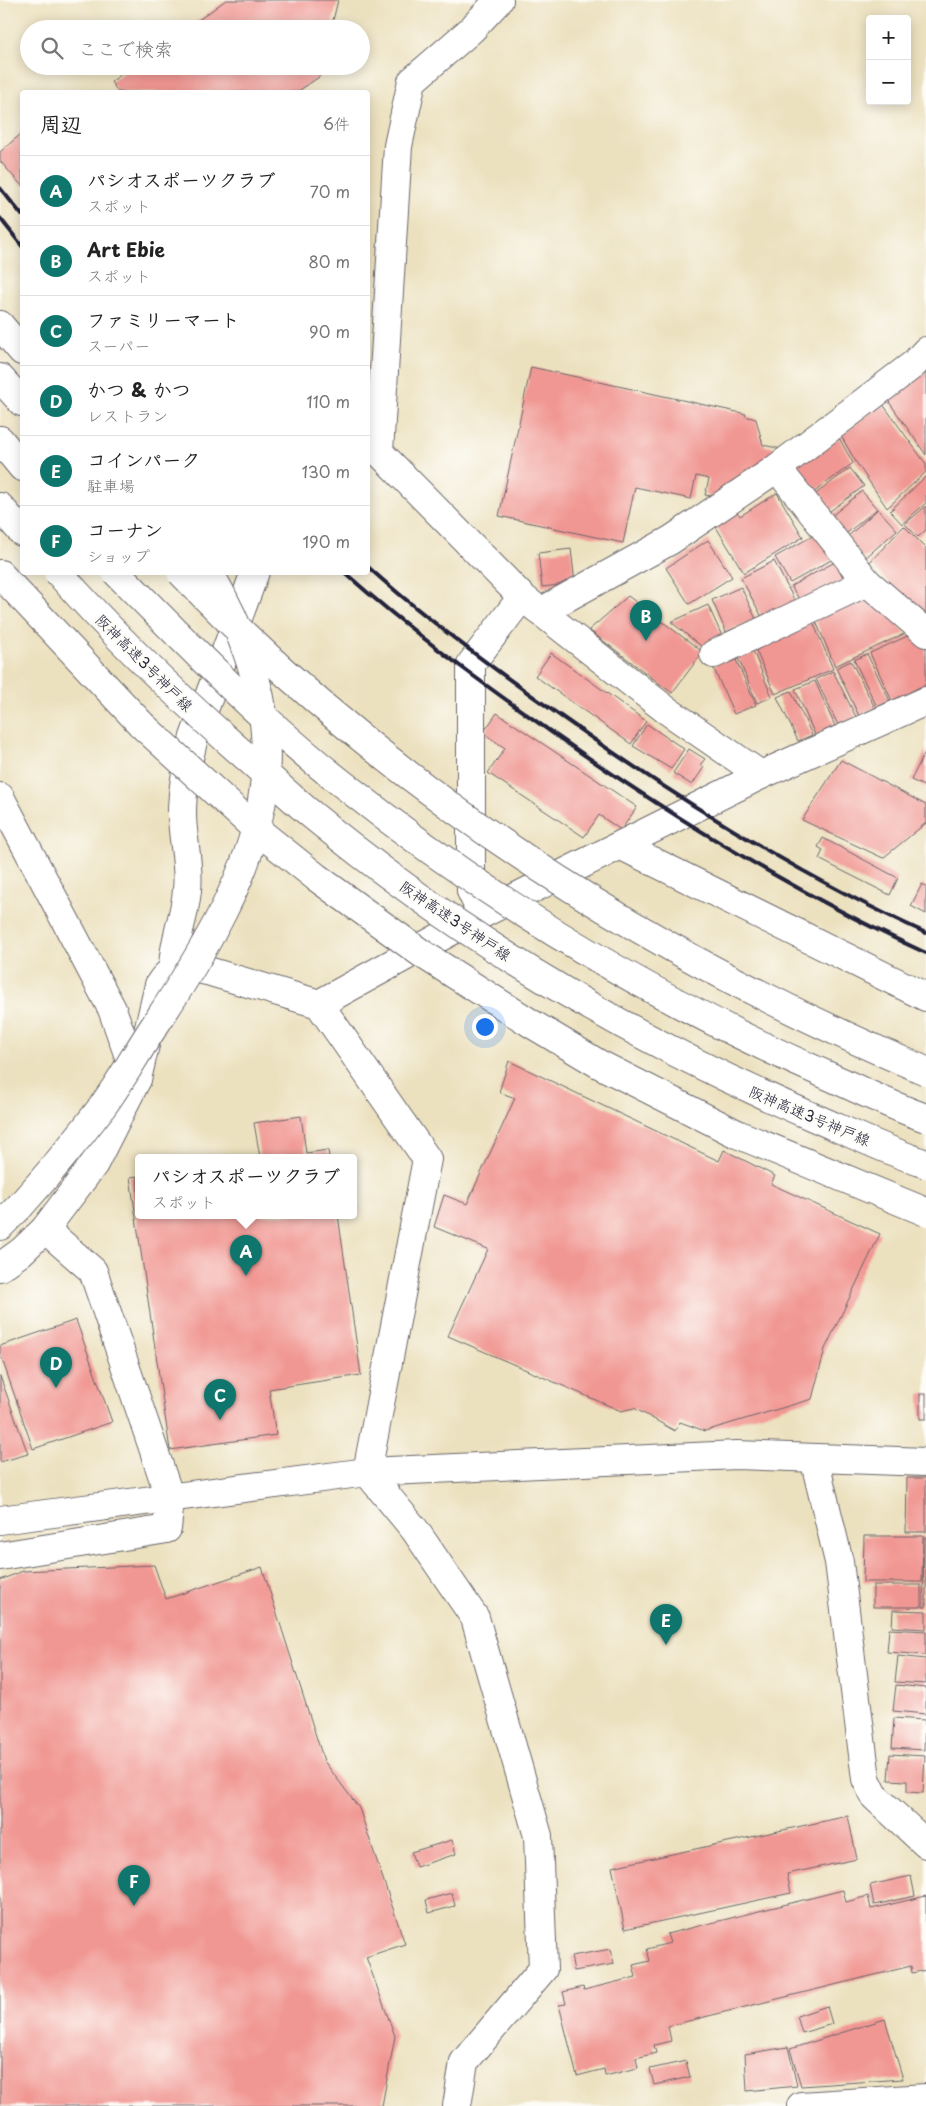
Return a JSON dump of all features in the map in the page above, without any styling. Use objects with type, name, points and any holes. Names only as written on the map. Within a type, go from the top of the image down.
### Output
[{"type":"main road","points":[[499,0],[471,30],[412,81],[398,146],[374,451],[532,604],[665,708],[762,775]]},
{"type":"main road","points":[[0,325],[20,348]]},
{"type":"main road","points":[[482,914],[471,891],[471,664],[532,604],[671,540],[777,468],[914,364],[926,351]]},
{"type":"main road","points":[[0,378],[20,400]]},
{"type":"main road","points":[[0,440],[20,465]]},
{"type":"main road","points":[[777,468],[867,582],[926,633]]},
{"type":"main road","points":[[0,507],[20,530]]},
{"type":"main road","points":[[0,574],[142,725],[193,773],[257,830],[421,953],[532,1024],[667,1100],[737,1134],[926,1212]]},
{"type":"main road","name":"阪神高速3号神戸線","points":[[61,575],[167,686],[312,815],[393,877],[478,936],[609,1016],[680,1055],[753,1091],[926,1164]]},
{"type":"main road","points":[[119,575],[203,661],[338,781],[422,844],[507,904],[626,977],[771,1051],[926,1118]]},
{"type":"main road","points":[[185,575],[278,667],[343,723],[440,799],[535,865],[658,941],[788,1008],[926,1071]]},
{"type":"main road","points":[[0,1226],[48,1176],[102,1106],[186,978],[221,920],[251,849],[265,780],[262,712],[248,650],[229,608],[211,575]]},
{"type":"main road","points":[[173,969],[173,951],[188,890],[182,815],[188,764],[194,737],[254,575]]},
{"type":"main road","points":[[714,654],[867,582]]},
{"type":"main road","points":[[319,1004],[482,914],[762,775],[926,701]]},
{"type":"main road","points":[[0,797],[112,1009],[137,1079]]},
{"type":"main road","points":[[622,846],[926,997]]},
{"type":"main road","points":[[0,1267],[21,1252],[45,1229],[94,1164],[137,1079],[159,985],[164,976],[173,969],[194,968],[319,1004],[427,1159],[367,1472]]},
{"type":"main road","points":[[0,1556],[166,1529],[170,1498],[93,1271],[45,1229]]},
{"type":"main road","points":[[0,1520],[367,1472],[737,1455],[926,1462]]},
{"type":"main road","points":[[814,1458],[839,1562],[866,1779],[875,1797],[926,1844]]},
{"type":"main road","points":[[367,1472],[415,1530],[475,1618],[538,1836],[544,1969],[464,2062],[456,2106]]},
{"type":"main road","points":[[801,2106],[877,2104],[926,2098]]},
{"type":"building","points":[[226,0],[338,0],[333,20],[198,20]]},
{"type":"building","points":[[121,75],[319,75],[300,90],[117,90],[111,82]]},
{"type":"building","points":[[20,135],[20,184],[0,161],[0,152]]},
{"type":"building","points":[[531,367],[746,414],[745,416],[756,419],[763,445],[791,451],[720,498],[705,495],[709,479],[696,476],[691,499],[635,487],[623,543],[499,516]]},
{"type":"building","points":[[924,371],[926,374],[926,455],[887,399]]},
{"type":"building","points":[[882,403],[926,464],[926,472],[887,508],[841,436]]},
{"type":"building","points":[[839,438],[853,463],[809,496],[794,475],[798,462]]},
{"type":"building","points":[[850,468],[864,486],[826,514],[813,496]]},
{"type":"building","points":[[926,476],[926,503],[902,524],[890,511]]},
{"type":"building","points":[[862,491],[877,509],[843,536],[829,518]]},
{"type":"building","points":[[777,493],[803,537],[744,573],[713,522],[735,509],[740,516]]},
{"type":"building","points":[[926,506],[926,530],[918,537],[905,524]]},
{"type":"building","points":[[878,509],[897,530],[864,559],[846,538]]},
{"type":"building","points":[[904,526],[926,548],[926,621],[869,563]]},
{"type":"building","points":[[818,533],[833,559],[790,583],[775,557]]},
{"type":"building","points":[[708,540],[732,577],[689,604],[666,568]]},
{"type":"building","points":[[571,549],[575,583],[542,587],[538,553]]},
{"type":"building","points":[[774,561],[797,605],[762,617],[741,578]]},
{"type":"building","points":[[835,562],[845,581],[802,604],[791,586]]},
{"type":"building","points":[[741,587],[756,619],[726,632],[712,600]]},
{"type":"building","points":[[628,596],[703,652],[672,693],[589,630]]},
{"type":"building","points":[[862,597],[876,600],[906,633],[835,666],[814,617]]},
{"type":"building","points":[[708,605],[722,636],[701,646],[671,622]]},
{"type":"building","points":[[813,622],[833,669],[775,694],[754,646]]},
{"type":"building","points":[[912,634],[926,646],[926,684],[892,701],[870,653]]},
{"type":"building","points":[[751,646],[772,697],[757,703],[736,653]]},
{"type":"building","points":[[551,653],[646,721],[631,744],[535,676]]},
{"type":"building","points":[[733,653],[756,705],[734,714],[714,669],[718,659]]},
{"type":"building","points":[[867,654],[890,701],[877,707],[854,660]]},
{"type":"building","points":[[851,661],[875,708],[859,716],[836,668]]},
{"type":"building","points":[[833,671],[856,717],[838,725],[816,679]]},
{"type":"building","points":[[815,681],[835,726],[815,735],[795,689]]},
{"type":"building","points":[[791,691],[812,735],[798,741],[777,697]]},
{"type":"building","points":[[497,713],[637,807],[621,830],[599,815],[584,837],[488,773],[505,748],[483,733]]},
{"type":"building","points":[[647,724],[684,749],[671,769],[633,746]]},
{"type":"building","points":[[689,749],[705,759],[700,765],[704,767],[692,785],[673,773]]},
{"type":"building","points":[[926,750],[926,787],[911,780]]},
{"type":"building","points":[[841,760],[926,805],[926,823],[883,858],[802,820]]},
{"type":"building","points":[[823,838],[898,878],[890,895],[819,859],[823,850],[818,847]]},
{"type":"building","points":[[922,884],[926,886],[926,914],[911,906]]},
{"type":"building","points":[[509,1061],[719,1161],[724,1150],[775,1176],[771,1184],[880,1234],[825,1349],[812,1399],[705,1431],[680,1422],[675,1431],[634,1408],[621,1411],[448,1336],[488,1249],[434,1227],[444,1195],[467,1204],[515,1098],[499,1092]]},
{"type":"building","points":[[301,1116],[306,1153],[328,1150],[329,1154],[259,1154],[254,1123]]},
{"type":"building","points":[[135,1176],[135,1211],[130,1177]]},
{"type":"building","points":[[136,1219],[339,1219],[361,1375],[269,1389],[276,1435],[170,1450]]},
{"type":"building","points":[[76,1320],[112,1422],[33,1449],[0,1353],[0,1346]]},
{"type":"building","points":[[0,1376],[28,1454],[0,1462]]},
{"type":"building","points":[[920,1394],[926,1394],[926,1419],[920,1419]]},
{"type":"building","points":[[907,1478],[926,1478],[926,1532],[906,1532]]},
{"type":"building","points":[[864,1536],[923,1536],[922,1582],[863,1582]]},
{"type":"building","points":[[924,1537],[926,1537],[926,1607],[923,1607]]},
{"type":"building","points":[[154,1565],[166,1599],[262,1567],[324,1761],[359,1808],[405,1944],[366,1957],[395,2036],[382,2106],[0,2106],[0,1580],[23,1571]]},
{"type":"building","points":[[873,1585],[921,1585],[921,1607],[873,1607]]},
{"type":"building","points":[[893,1610],[926,1611],[926,1629],[892,1627]]},
{"type":"building","points":[[889,1629],[926,1631],[926,1655],[887,1652]]},
{"type":"building","points":[[898,1656],[926,1659],[926,1684],[895,1682]]},
{"type":"building","points":[[896,1685],[926,1688],[926,1714],[893,1711]]},
{"type":"building","points":[[894,1718],[925,1720],[924,1750],[892,1748]]},
{"type":"building","points":[[890,1754],[925,1756],[923,1793],[907,1792],[907,1781],[888,1780]]},
{"type":"building","points":[[848,1816],[857,1859],[787,1874],[791,1893],[625,1929],[612,1867]]},
{"type":"building","points":[[452,1840],[456,1854],[416,1867],[411,1852]]},
{"type":"building","points":[[911,1876],[915,1896],[874,1905],[870,1885]]},
{"type":"building","points":[[843,1890],[846,1902],[868,1896],[871,1909],[926,1896],[926,1970],[912,1973],[911,1966],[668,2026],[671,2041],[654,2045],[656,2053],[636,2058],[638,2068],[605,2076],[604,2069],[577,2076],[559,2005],[566,2004],[563,1992],[583,1987],[584,1990],[636,1977],[633,1965],[650,1961],[647,1949],[670,1943],[667,1934]]},
{"type":"building","points":[[452,1893],[455,1906],[429,1913],[426,1900]]},
{"type":"building","points":[[611,1949],[614,1964],[574,1971],[571,1956]]},
{"type":"building","points":[[827,2006],[832,2024],[802,2033],[797,2016]]},
{"type":"building","points":[[885,2019],[903,2079],[801,2086],[790,2049]]},
{"type":"building","points":[[788,2047],[797,2086],[747,2091],[745,2054]]},
{"type":"building","points":[[686,2061],[690,2077],[654,2085],[650,2069]]},
{"type":"railway","points":[[0,188],[20,213]]},
{"type":"railway","points":[[0,218],[20,243]]},
{"type":"railway","points":[[370,569],[414,607],[487,663],[649,777],[785,861],[926,933]]},
{"type":"railway","points":[[347,575],[420,636],[473,676],[643,794],[689,824],[782,879],[877,930],[926,953]]},
{"type":"place","name":"Art Ebie","points":[[646,641]]},
{"type":"place","name":"パシオスポーツクラブ","points":[[246,1276]]},
{"type":"place","name":"かつ & かつ","points":[[56,1388]]},
{"type":"place","name":"ファミリーマート","points":[[220,1420]]},
{"type":"place","name":"コインパーク","points":[[666,1645]]},
{"type":"place","name":"コーナン","points":[[134,1906]]}]
